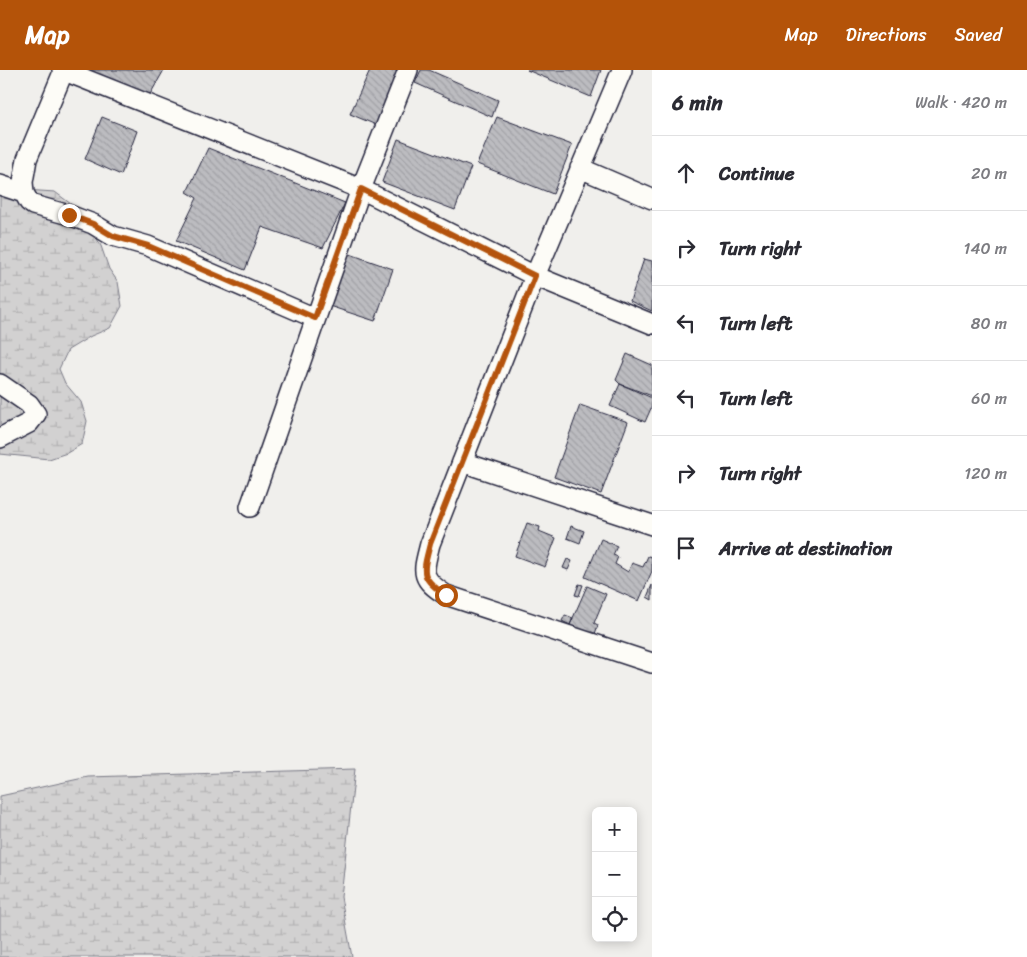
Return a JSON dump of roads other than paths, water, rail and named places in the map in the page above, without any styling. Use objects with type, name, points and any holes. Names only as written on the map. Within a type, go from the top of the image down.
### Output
[{"type":"street","points":[[315,318],[148,246],[113,236],[93,224],[33,205],[29,202],[24,193],[23,182],[27,159],[63,70],[361,189],[535,276],[652,324]]},
{"type":"street","points":[[250,507],[361,189],[408,70]]},
{"type":"street","points":[[622,70],[535,276],[430,544],[423,569],[430,585],[446,595],[652,663]]},
{"type":"street","points":[[580,168],[652,199]]},
{"type":"street","points":[[0,185],[24,193]]},
{"type":"street","points":[[0,384],[29,404],[36,414],[29,423],[0,438]]},
{"type":"street","points":[[462,462],[652,525]]}]
